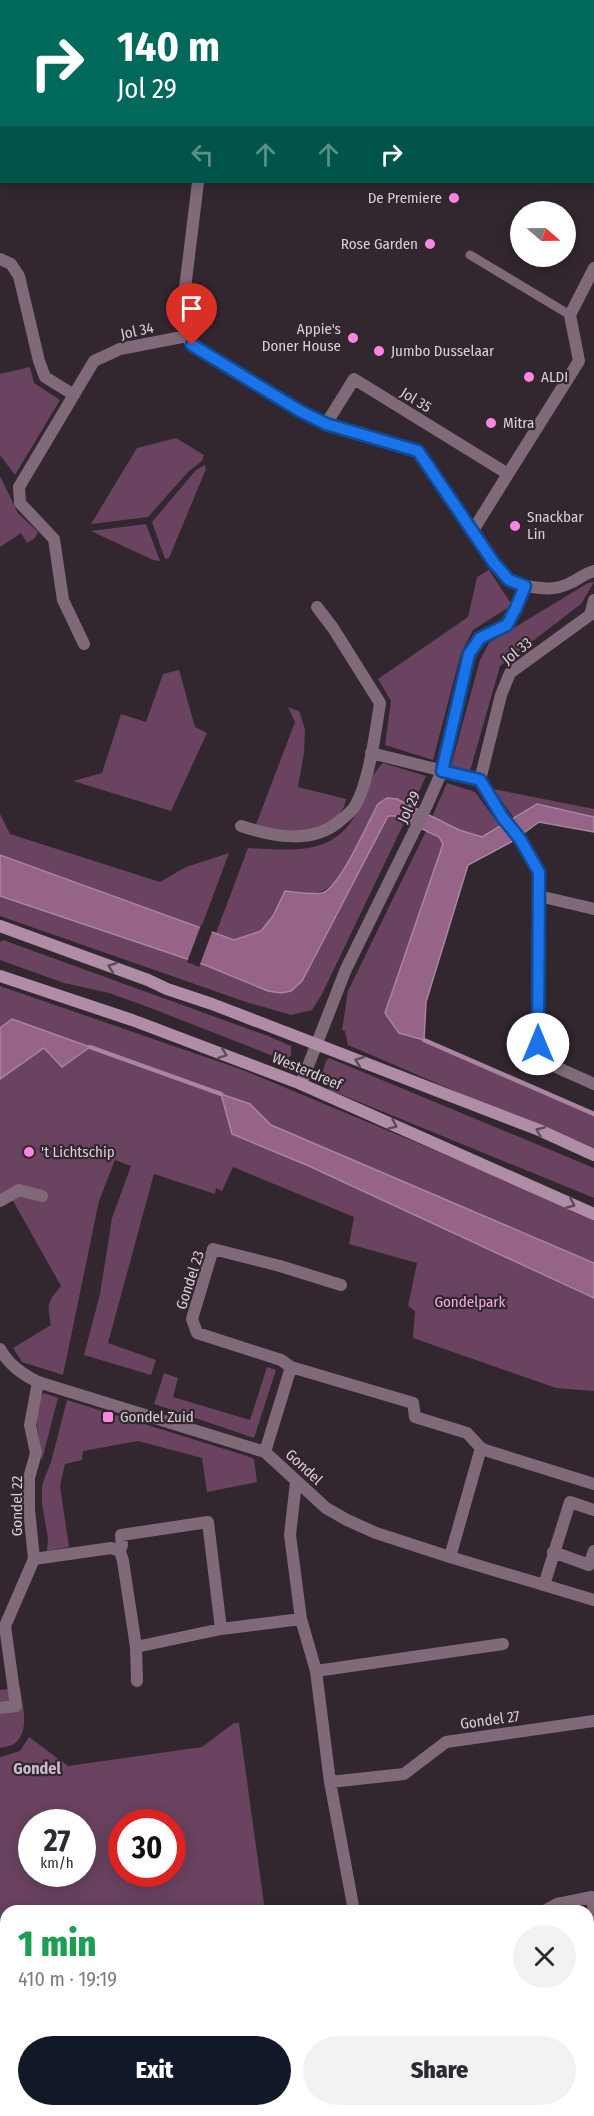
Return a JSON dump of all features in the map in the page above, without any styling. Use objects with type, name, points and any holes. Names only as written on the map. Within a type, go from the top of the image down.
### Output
[{"type":"main road","name":"Westerdreef","points":[[0,926],[316,1044],[539,1131],[594,1155]]},
{"type":"main road","name":"Westerdreef","points":[[0,976],[132,1020],[301,1084],[594,1214]]},
{"type":"street","points":[[198,183],[182,313],[187,336],[192,345],[300,411],[326,424],[418,451],[472,532],[509,580],[525,586],[546,589],[567,585],[585,573],[594,571]]},
{"type":"street","points":[[0,259],[11,264],[18,276],[45,377],[74,395]]},
{"type":"street","points":[[472,532],[579,362],[570,315],[594,268]]},
{"type":"street","name":"Jol 34","points":[[84,644],[63,600],[54,539],[20,503],[19,487],[93,361],[120,349],[187,336]]},
{"type":"street","name":"Jol 35","points":[[326,424],[354,379],[508,474]]},
{"type":"street","name":"Jol 29","points":[[301,1084],[346,969],[442,771],[469,654],[480,638],[507,625],[525,586]]},
{"type":"street","name":"Jol 33","points":[[480,780],[501,695],[510,673],[590,615],[594,600]]},
{"type":"street","points":[[242,826],[261,832],[309,836],[337,824],[354,808],[362,793],[380,702],[317,607]]},
{"type":"street","points":[[371,753],[480,780],[503,818],[520,839],[539,872],[538,1044],[556,1067],[594,1084]]},
{"type":"street","points":[[539,896],[594,909]]},
{"type":"street","points":[[0,1201],[19,1190],[42,1196]]},
{"type":"street","name":"Gondel 23","points":[[291,1367],[281,1360],[197,1333],[192,1319],[213,1249],[341,1285]]},
{"type":"street","name":"Gondel","points":[[0,1349],[6,1360],[22,1374],[38,1382],[265,1452],[326,1508],[376,1533],[594,1600]]},
{"type":"street","points":[[265,1452],[291,1367],[413,1403],[415,1417],[467,1433],[481,1448],[594,1484]]},
{"type":"street","name":"Gondel 22","points":[[0,1708],[16,1706],[3,1627],[34,1559],[29,1509],[29,1478],[36,1453],[30,1425],[38,1382]]},
{"type":"street","points":[[450,1557],[481,1448]]},
{"type":"street","points":[[296,1482],[290,1535],[301,1619],[315,1671],[330,1782],[353,1905]]},
{"type":"street","points":[[544,1585],[570,1502],[594,1510]]},
{"type":"street","points":[[137,1681],[136,1647],[120,1551],[123,1545],[121,1535],[208,1522],[222,1629]]},
{"type":"street","points":[[34,1559],[111,1548],[120,1551]]},
{"type":"street","points":[[553,1552],[589,1565],[594,1551]]},
{"type":"street","points":[[136,1647],[222,1629],[301,1619]]},
{"type":"street","points":[[315,1671],[503,1644]]},
{"type":"street","name":"Gondel 27","points":[[330,1782],[404,1774],[446,1742],[594,1720]]},
{"type":"street","points":[[555,1905],[592,1897],[593,1905]]},
{"type":"lane","points":[[470,255],[570,315]]},
{"type":"green space","points":[[30,367],[34,383],[60,400],[15,475],[0,455],[0,374]]},
{"type":"green space","points":[[176,438],[204,455],[202,461],[188,472],[148,517],[91,524],[137,448]]},
{"type":"green space","points":[[205,465],[206,469],[169,558],[165,559],[152,522],[196,470]]},
{"type":"green space","points":[[0,476],[18,513],[38,532],[35,538],[27,543],[21,533],[0,547]]},
{"type":"green space","points":[[146,524],[160,561],[153,560],[91,531]]},
{"type":"green space","points":[[489,570],[512,605],[473,630],[461,653],[433,760],[385,745],[391,701],[378,679],[468,617],[477,577]]},
{"type":"green space","points":[[594,582],[581,604],[500,666],[470,771],[451,766],[480,660],[489,643],[588,583]]},
{"type":"green space","points":[[179,670],[195,727],[207,733],[171,811],[73,781],[102,773],[121,714],[146,722],[163,674]]},
{"type":"green space","points":[[288,707],[299,711],[305,729],[304,753],[298,787],[346,799],[344,807],[332,824],[297,832],[255,827],[295,722]]},
{"type":"green space","points":[[383,763],[426,776],[412,807],[397,799],[333,883],[316,893],[285,891],[273,916],[261,931],[234,940],[216,933],[248,848],[280,850],[310,848],[336,837],[347,827],[357,812],[370,781]]},
{"type":"green space","points":[[447,783],[475,792],[500,826],[482,837],[459,830],[432,817]]},
{"type":"green space","points":[[493,789],[594,809],[594,817],[537,804],[514,818]]},
{"type":"green space","points":[[0,814],[10,834],[160,882],[186,867],[229,853],[201,928],[0,855]]},
{"type":"green space","points":[[388,816],[395,816],[405,821],[322,994],[312,1010],[291,1015],[246,1002],[0,916],[0,896],[205,965],[268,991],[302,981]]},
{"type":"green space","points":[[426,831],[439,838],[443,844],[399,1033],[424,1040],[594,1114],[594,1151],[348,1045],[345,1031],[342,1030],[348,991]]},
{"type":"green space","points":[[3,940],[268,1036],[291,1046],[291,1055],[286,1061],[109,993],[64,983],[0,960],[0,942]]},
{"type":"green space","name":"Gondelpark","points":[[0,986],[243,1070],[594,1217],[594,1263],[271,1125],[250,1104],[221,1094],[232,1134],[309,1166],[594,1298],[594,1391],[556,1388],[413,1338],[415,1311],[408,1306],[417,1263],[349,1244],[354,1217],[233,1167],[222,1191],[216,1188],[215,1194],[154,1174],[108,1343],[156,1360],[151,1375],[84,1355],[100,1294],[112,1218],[131,1166],[115,1160],[99,1201],[63,1375],[22,1362],[13,1348],[51,1325],[49,1304],[61,1286],[13,1201],[0,1195],[0,1079],[45,1047],[89,1047],[12,1019],[0,1028]]},
{"type":"green space","points":[[329,1058],[594,1168],[594,1198],[330,1090],[321,1077]]},
{"type":"green space","points":[[267,1367],[276,1370],[254,1438],[154,1404],[164,1373],[178,1378],[173,1397],[250,1420]]},
{"type":"green space","points":[[44,1393],[58,1398],[42,1460],[36,1419],[36,1401]]},
{"type":"green space","points":[[67,1400],[254,1459],[257,1482],[207,1492],[202,1458],[138,1441],[83,1451],[82,1460],[65,1464],[60,1486],[69,1547],[47,1551],[48,1538],[42,1504],[42,1485],[51,1462]]},
{"type":"green space","points":[[20,1687],[24,1717],[22,1732],[14,1744],[0,1748],[0,1690]]},
{"type":"green space","points":[[234,1723],[239,1723],[264,1905],[0,1905],[0,1757],[20,1751],[29,1737],[68,1766],[202,1747]]},
{"type":"shaded area","points":[[387,798],[397,799],[459,830],[482,837],[537,804],[594,817],[594,832],[539,822],[511,842],[468,865],[426,1002],[424,1040],[399,1033],[385,1013],[443,844],[439,837],[395,816],[388,816],[302,981],[291,991],[281,993],[268,991],[205,965],[0,896],[0,855],[234,940],[261,931],[273,916],[285,891],[318,894],[329,888],[345,867],[378,804]]},
{"type":"shaded area","points":[[12,1019],[90,1047],[62,1067],[44,1048],[0,1079],[0,1028]]},
{"type":"shaded area","points":[[221,1094],[250,1104],[271,1125],[594,1263],[594,1298],[309,1166],[232,1134]]},
{"type":"pier","points":[[201,925],[213,929],[199,967],[187,962]]},
{"type":"waterway","points":[[424,1040],[594,1114]]},
{"type":"waterway","points":[[90,1047],[221,1094]]},
{"type":"place","name":"De Premiere","points":[[454,198]]},
{"type":"place","name":"Rose Garden","points":[[430,244]]},
{"type":"place","name":"Appie's Doner House","points":[[353,338]]},
{"type":"place","name":"Jumbo Dusselaar","points":[[379,351]]},
{"type":"place","name":"ALDI","points":[[529,377]]},
{"type":"place","name":"Mitra","points":[[491,423]]},
{"type":"place","name":"Snackbar Lin","points":[[515,526]]},
{"type":"place","name":"'t Lichtschip","points":[[29,1152]]},
{"type":"place","name":"Gondel Zuid","points":[[108,1417]]},
{"type":"district","name":"Gondel","points":[[37,1768]]},
{"type":"route","points":[[192,345],[300,411],[326,424],[418,451],[494,563],[509,580],[525,586],[507,625],[480,638],[469,654],[442,771],[480,780],[503,818],[520,839],[539,872],[538,1044]]}]
